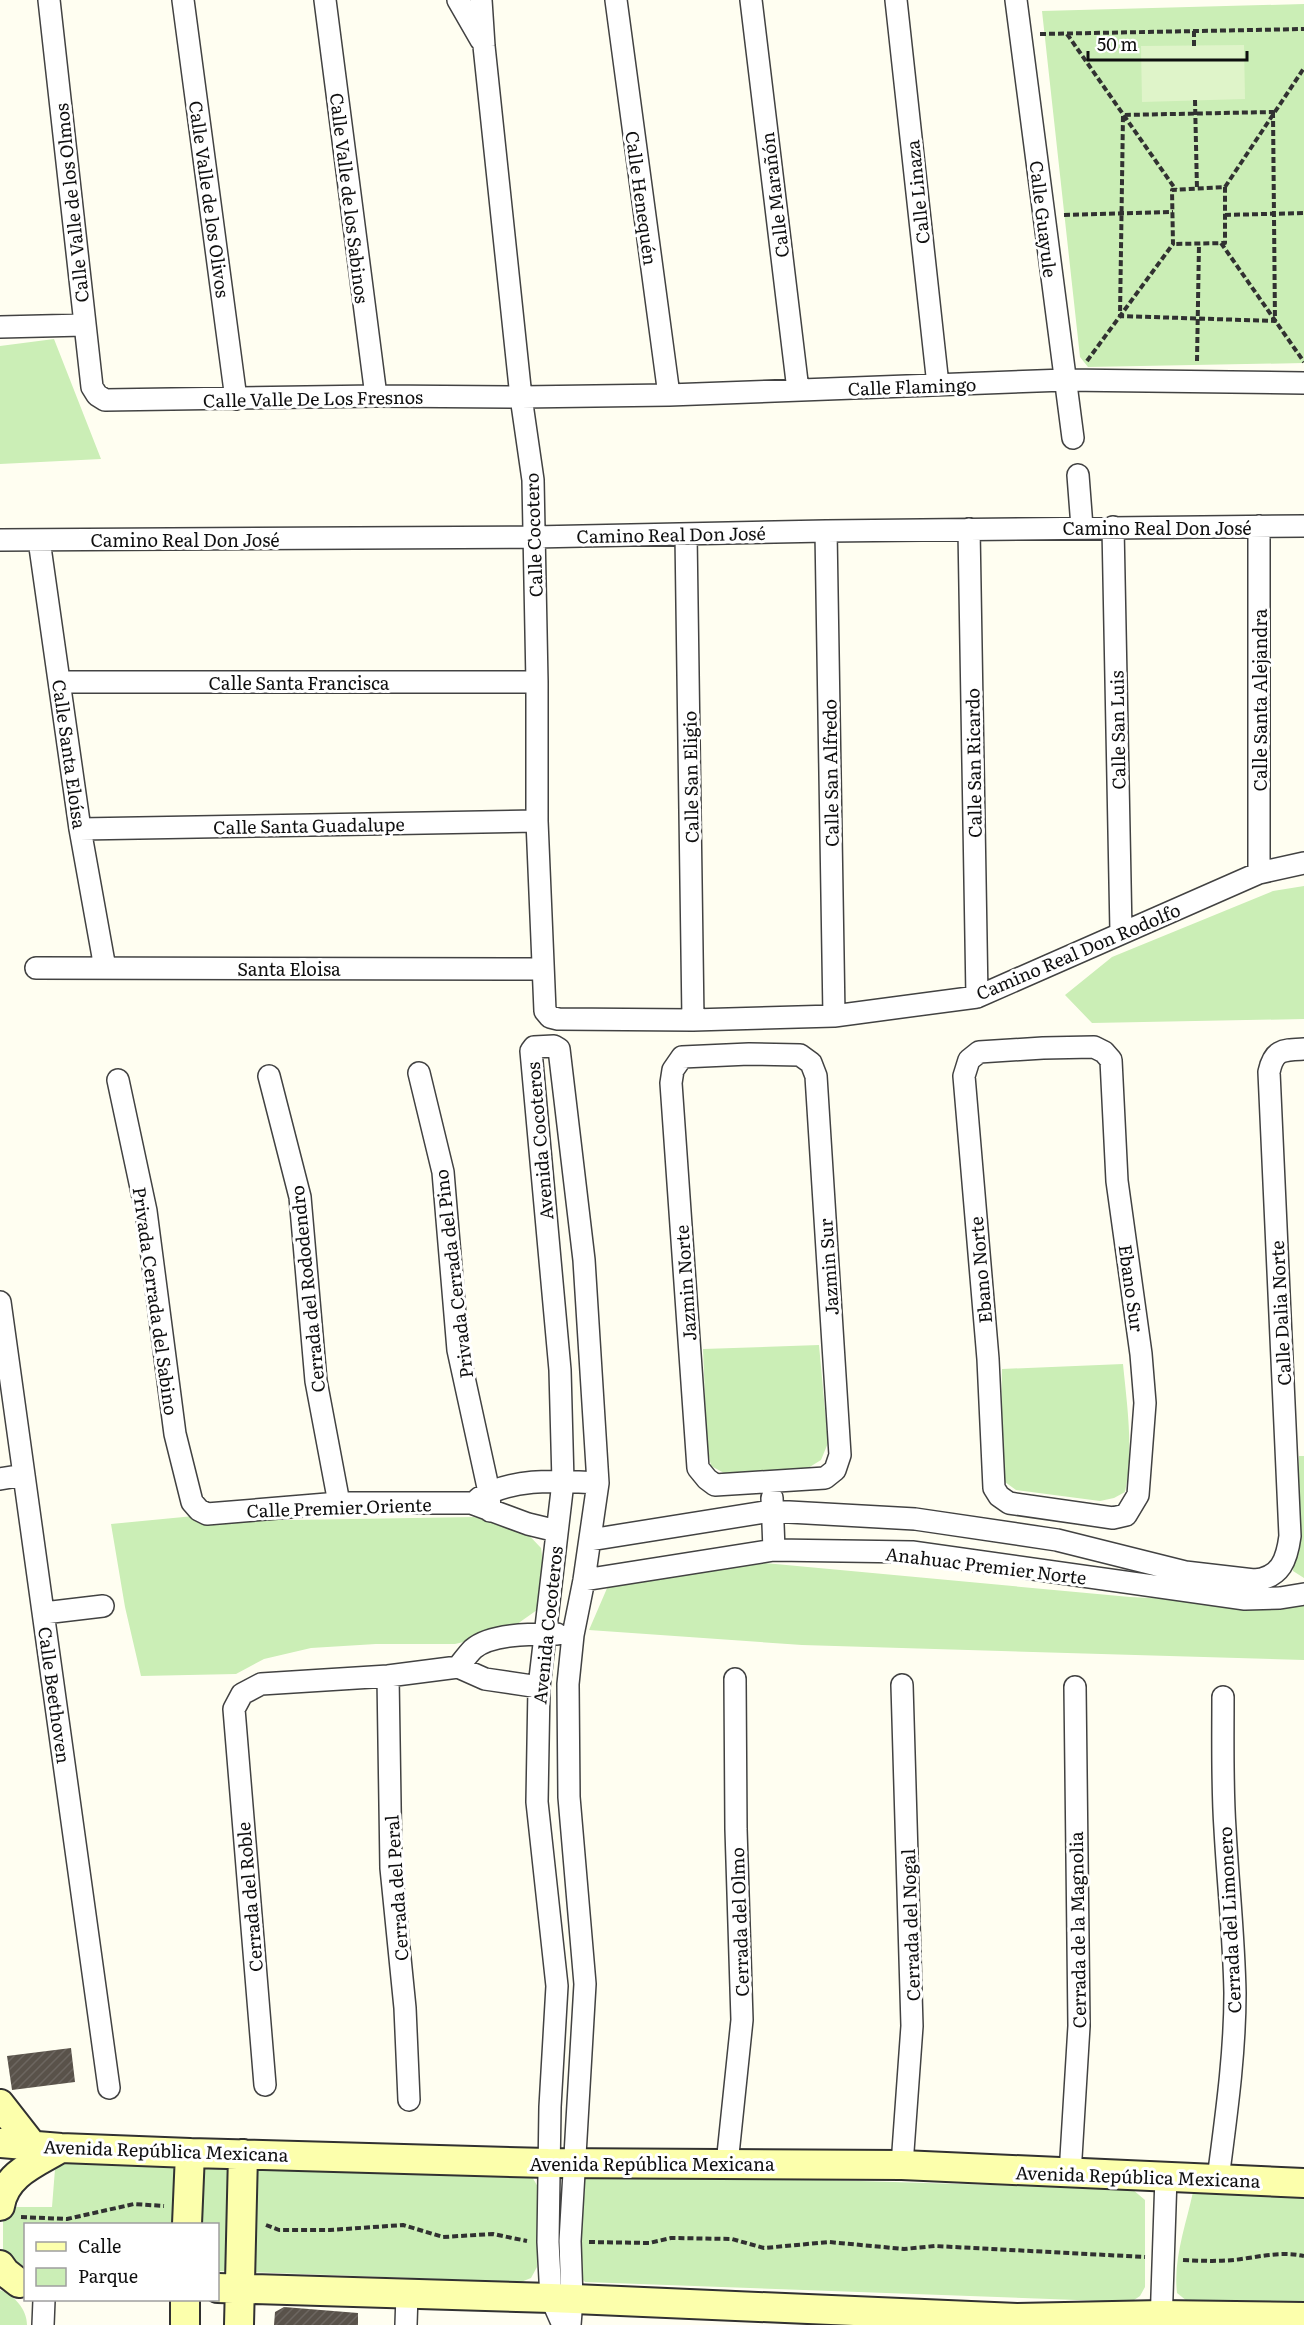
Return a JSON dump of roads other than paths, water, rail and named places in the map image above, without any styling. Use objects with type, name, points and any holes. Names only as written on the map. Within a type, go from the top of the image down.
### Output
[{"type":"main road","points":[[0,2104],[32,2145]]},
{"type":"main road","name":"Avenida República Mexicana","points":[[0,2143],[190,2153],[561,2163],[902,2165],[1304,2183]]},
{"type":"main road","points":[[7,2212],[2,2194],[9,2182],[24,2169],[62,2148]]},
{"type":"main road","points":[[188,2216],[190,2153]]},
{"type":"main road","points":[[239,2325],[229,2288],[242,2215],[243,2154]]},
{"type":"main road","points":[[229,2288],[406,2294],[564,2312],[1017,2322],[1304,2317]]},
{"type":"main road","points":[[185,2301],[185,2325]]},
{"type":"street","name":"Calle Valle de los Olmos","points":[[50,0],[92,387],[97,395],[105,400]]},
{"type":"street","name":"Calle Valle de los Olivos","points":[[183,0],[236,399]]},
{"type":"street","name":"Calle Valle de los Sabinos","points":[[325,0],[376,396]]},
{"type":"street","name":"Calle Cocotero","points":[[458,0],[484,46]]},
{"type":"street","name":"Calle Cocotero","points":[[481,0],[521,398],[532,475],[537,682],[537,821],[542,969],[545,1011],[550,1017],[558,1020]]},
{"type":"street","name":"Calle Henequén","points":[[616,0],[669,395]]},
{"type":"street","name":"Calle Marañón","points":[[751,0],[798,390]]},
{"type":"street","name":"Calle Linaza","points":[[896,0],[939,385]]},
{"type":"street","name":"Calle Guayule","points":[[1016,0],[1073,438]]},
{"type":"street","points":[[0,327],[84,325]]},
{"type":"street","name":"Calle Flamingo","points":[[521,398],[669,395],[1065,380],[1304,383]]},
{"type":"street","name":"Calle Valle De Los Fresnos","points":[[105,400],[376,396],[521,398]]},
{"type":"street","points":[[1078,475],[1082,527]]},
{"type":"street","name":"Calle Santa Alejandra","points":[[1259,526],[1259,873]]},
{"type":"street","name":"Camino Real Don José","points":[[0,540],[534,537],[1082,527],[1304,526]]},
{"type":"street","name":"Calle San Luis","points":[[1113,527],[1121,932]]},
{"type":"street","name":"Calle San Ricardo","points":[[969,529],[977,997]]},
{"type":"street","name":"Calle San Alfredo","points":[[826,531],[834,1016]]},
{"type":"street","name":"Calle San Eligio","points":[[686,534],[693,1020]]},
{"type":"street","name":"Calle Santa Eloísa","points":[[39,540],[61,682],[80,829],[105,968]]},
{"type":"street","name":"Calle Santa Francisca","points":[[61,682],[537,682]]},
{"type":"street","name":"Calle Santa Guadalupe","points":[[80,829],[537,821]]},
{"type":"street","name":"Camino Real Don Rodolfo","points":[[558,1020],[693,1020],[834,1016],[977,997],[1259,873],[1304,863]]},
{"type":"street","name":"Santa Eloisa","points":[[36,968],[542,969]]},
{"type":"street","name":"Avenida Cocoteros","points":[[554,1046],[559,1049],[584,1260],[598,1483],[584,1580],[573,1635],[568,1684],[569,1797],[585,1984],[579,2112],[561,2163],[552,2062],[557,1986],[537,1802],[539,1687],[563,1482],[560,1370],[531,1051],[534,1047],[554,1046]]},
{"type":"street","name":"Ebano Sur","points":[[1043,1048],[1094,1047],[1104,1052],[1111,1060],[1117,1181],[1141,1354],[1145,1403],[1138,1495],[1126,1515],[1113,1518],[1057,1511]]},
{"type":"street","name":"Ebano Norte","points":[[1043,1048],[980,1052],[969,1060],[964,1076],[987,1359],[994,1488],[999,1496],[1010,1503],[1057,1511]]},
{"type":"street","name":"Calle Dalia Norte","points":[[1276,1573],[1284,1564],[1288,1553],[1289,1524],[1269,1072],[1273,1057],[1278,1053],[1284,1050],[1304,1049]]},
{"type":"street","name":"Jazmin Norte","points":[[749,1054],[682,1058],[673,1070],[671,1083],[699,1468],[706,1479],[715,1485],[772,1483]]},
{"type":"street","name":"Jazmin Sur","points":[[749,1054],[800,1055],[811,1063],[816,1076],[840,1455],[834,1470],[825,1478],[772,1483]]},
{"type":"street","name":"Privada Cerrada del Pino","points":[[419,1073],[443,1172],[458,1350],[483,1502]]},
{"type":"street","name":"Cerrada del Rododendro","points":[[269,1076],[300,1197],[316,1381],[339,1503]]},
{"type":"street","name":"Privada Cerrada del Sabino","points":[[117,1080],[146,1211],[175,1434],[192,1502],[199,1510],[207,1514]]},
{"type":"street","name":"Calle Beethoven","points":[[0,1302],[109,2088]]},
{"type":"street","points":[[0,1479],[24,1475]]},
{"type":"street","name":"Calle Premier Oriente","points":[[483,1502],[506,1486],[523,1483],[598,1483]]},
{"type":"street","points":[[772,1483],[771,1511],[774,1550]]},
{"type":"street","name":"Calle Premier Oriente","points":[[207,1514],[339,1503],[483,1502],[528,1524],[557,1531]]},
{"type":"street","name":"Anahuac Premier Norte","points":[[590,1540],[771,1511],[915,1519],[1057,1540],[1184,1582],[1245,1599],[1280,1598],[1304,1594]]},
{"type":"street","points":[[1056,1573],[1057,1511]]},
{"type":"street","name":"Anahuac Premier Norte","points":[[584,1580],[774,1550],[912,1552],[1056,1573],[1184,1582],[1263,1580],[1276,1573]]},
{"type":"street","points":[[1276,1573],[1280,1598]]},
{"type":"street","points":[[44,1613],[103,1606]]},
{"type":"street","points":[[458,1667],[474,1648],[488,1640],[544,1634],[573,1635]]},
{"type":"street","points":[[388,1676],[458,1667],[485,1679],[539,1687]]},
{"type":"street","name":"Cerrada del Roble","points":[[265,2085],[234,1709],[242,1694],[261,1684],[388,1676]]},
{"type":"street","name":"Cerrada del Peral","points":[[388,1676],[391,1868],[405,2008],[410,2100]]},
{"type":"street","name":"Cerrada del Olmo","points":[[727,2164],[742,2020],[736,1829],[735,1679]]},
{"type":"street","name":"Cerrada del Nogal","points":[[902,1685],[912,2026],[902,2165]]},
{"type":"street","name":"Cerrada de la Magnolia","points":[[1070,2174],[1079,2026],[1075,1686]]},
{"type":"street","name":"Cerrada del Limonero","points":[[1218,2179],[1231,2079],[1235,1994],[1224,1828],[1223,1697]]},
{"type":"street","points":[[561,2163],[570,2241],[564,2312]]},
{"type":"street","points":[[561,2163],[548,2242],[564,2312]]},
{"type":"street","points":[[1161,2320],[1166,2177]]},
{"type":"street","points":[[406,2294],[406,2325]]},
{"type":"street","points":[[43,2325],[44,2301]]}]
